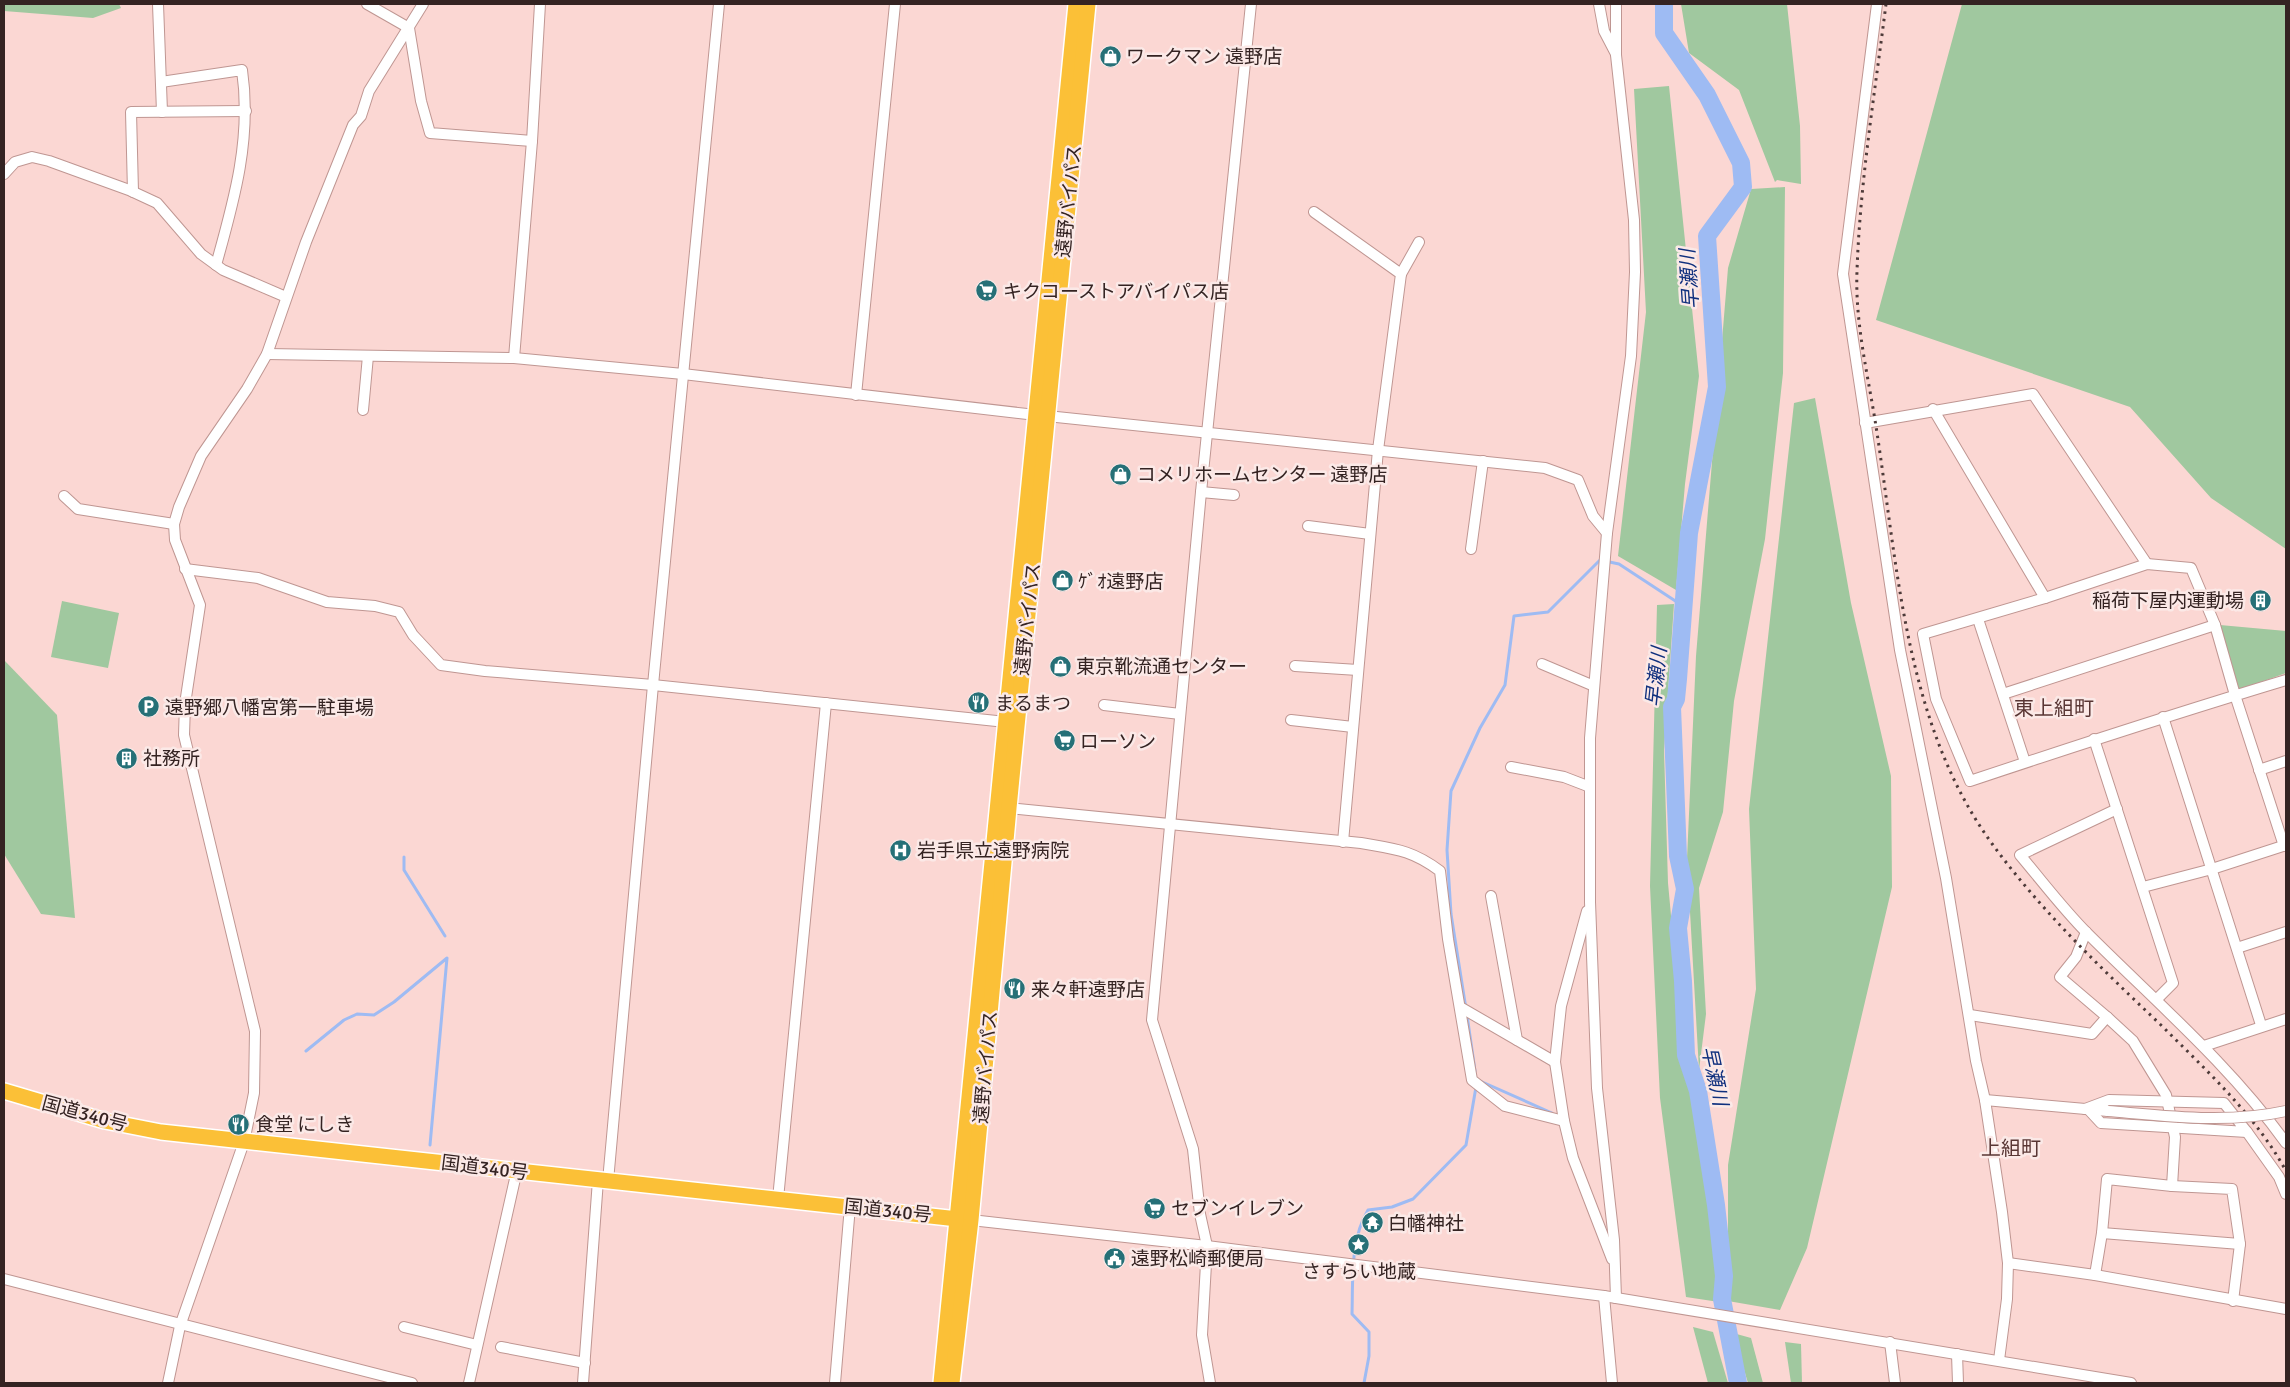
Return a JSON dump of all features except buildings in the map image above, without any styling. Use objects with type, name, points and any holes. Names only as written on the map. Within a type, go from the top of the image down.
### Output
[{"type":"highway","name":"遠野バイパス","points":[[941,1383],[964,1219],[1009,808],[1076,4]]},
{"type":"highway","name":"遠野バイパス","points":[[952,1383],[1006,722],[1088,4]]},
{"type":"highway","name":"国道340号","points":[[4,1091],[105,1121],[161,1132],[964,1219]]},
{"type":"street","points":[[158,4],[162,112]]},
{"type":"street","points":[[369,4],[409,28],[421,101],[430,133],[532,141]]},
{"type":"street","points":[[168,1383],[180,1326],[244,1142],[254,1093],[255,1030],[184,735],[184,704],[200,605],[175,540],[174,524],[185,492],[201,456],[247,389],[266,354],[286,297],[353,125],[361,116],[369,91],[423,4]]},
{"type":"street","points":[[514,358],[532,141],[540,4]]},
{"type":"street","points":[[583,1383],[720,4]]},
{"type":"street","points":[[856,395],[895,4]]},
{"type":"street","points":[[1210,1383],[1202,1335],[1207,1246],[1200,1214],[1193,1149],[1152,1020],[1169,823],[1233,163],[1251,4]]},
{"type":"street","points":[[1599,4],[1604,31],[1616,55]]},
{"type":"street","points":[[1616,4],[1616,55],[1634,220],[1635,272],[1631,356],[1607,533],[1590,738],[1590,902],[1597,1088],[1614,1240],[1615,1267],[1621,1299]]},
{"type":"street","points":[[1877,4],[1843,274],[1900,650],[1946,878],[1985,1100],[2008,1263],[2007,1299],[1999,1360]]},
{"type":"street","points":[[161,82],[242,70],[246,126],[237,190],[216,265]]},
{"type":"street","points":[[133,192],[131,112],[246,111]]},
{"type":"street","points":[[4,174],[14,162],[32,157],[49,160],[133,192],[157,203],[201,254],[216,265],[286,297]]},
{"type":"street","points":[[1314,212],[1401,274]]},
{"type":"street","points":[[1343,842],[1378,450],[1401,274],[1419,242]]},
{"type":"street","points":[[266,354],[514,358],[683,374],[1208,434],[1545,468],[1578,480],[1593,516],[1607,533]]},
{"type":"street","points":[[363,410],[368,356]]},
{"type":"street","points":[[1865,422],[1932,409],[2033,394],[2147,564]]},
{"type":"street","points":[[1932,409],[2045,598]]},
{"type":"street","points":[[1471,549],[1483,461]]},
{"type":"street","points":[[1201,492],[1234,495]]},
{"type":"street","points":[[64,496],[78,509],[174,524]]},
{"type":"street","points":[[1308,526],[1370,534]]},
{"type":"street","points":[[2143,887],[2212,869],[2285,846],[2235,696],[2215,625],[2191,568],[2147,564],[1978,619],[1923,634],[1936,699],[1970,781],[2094,739],[2163,717],[2235,696],[2286,680]]},
{"type":"street","points":[[185,568],[258,578],[327,602],[375,606],[399,612],[413,635],[441,664],[485,671],[653,685],[1006,722]]},
{"type":"street","points":[[1978,619],[2026,762]]},
{"type":"street","points":[[2003,694],[2215,625]]},
{"type":"street","points":[[1542,664],[1594,686]]},
{"type":"street","points":[[1295,666],[1358,670]]},
{"type":"street","points":[[778,1199],[826,702]]},
{"type":"street","points":[[1104,705],[1180,714]]},
{"type":"street","points":[[2163,717],[2261,1026]]},
{"type":"street","points":[[1290,720],[1353,727]]},
{"type":"street","points":[[2094,739],[2173,983],[2157,999]]},
{"type":"street","points":[[2259,770],[2286,761]]},
{"type":"street","points":[[1512,767],[1564,776],[1590,787]]},
{"type":"street","points":[[1009,808],[1343,842],[1401,850],[1421,857],[1440,871],[1448,939],[1472,1080],[1505,1106],[1564,1121]]},
{"type":"street","points":[[2117,809],[2020,855],[2086,932],[2204,1046],[2260,1107],[2286,1143]]},
{"type":"street","points":[[1491,896],[1516,1040]]},
{"type":"street","points":[[1590,902],[1561,1006],[1555,1062],[1564,1121],[1573,1158],[1615,1267]]},
{"type":"street","points":[[2086,932],[2076,957],[2060,977],[2133,1041],[2167,1100],[2175,1137],[2172,1186]]},
{"type":"street","points":[[2237,948],[2286,932]]},
{"type":"street","points":[[1460,1007],[1555,1062]]},
{"type":"street","points":[[1970,1014],[2092,1034],[2107,1017]]},
{"type":"street","points":[[2204,1046],[2286,1019]]},
{"type":"street","points":[[1985,1100],[2199,1118],[2241,1118],[2286,1111]]},
{"type":"street","points":[[2087,1109],[2109,1100],[2167,1100],[2224,1103],[2279,1177],[2286,1194]]},
{"type":"street","points":[[2087,1109],[2101,1123],[2247,1132]]},
{"type":"street","points":[[468,1383],[517,1170]]},
{"type":"street","points":[[2095,1275],[2102,1233],[2107,1179],[2172,1186],[2232,1189],[2240,1244],[2233,1301]]},
{"type":"street","points":[[836,1383],[850,1206]]},
{"type":"street","points":[[964,1219],[1207,1246],[1604,1296],[1817,1329],[2131,1383]]},
{"type":"street","points":[[2102,1233],[2240,1244]]},
{"type":"street","points":[[2008,1263],[2095,1275],[2286,1309]]},
{"type":"street","points":[[4,1279],[180,1326],[412,1383]]},
{"type":"street","points":[[1604,1296],[1612,1383]]},
{"type":"street","points":[[404,1327],[477,1345]]},
{"type":"street","points":[[1890,1342],[1895,1383]]},
{"type":"street","points":[[501,1347],[585,1363]]},
{"type":"street","points":[[1957,1354],[1958,1383]]},
{"type":"green space","points":[[4,4],[119,4],[121,8],[93,18],[4,11]]},
{"type":"green space","points":[[1681,4],[1787,4],[1800,126],[1801,184],[1777,180],[1775,182],[1739,90],[1689,53]]},
{"type":"green space","points":[[1962,4],[2286,4],[2286,549],[2211,498],[2130,407],[1876,320]]},
{"type":"green space","points":[[1669,86],[1699,376],[1685,484],[1676,590],[1618,556],[1646,312],[1634,89]]},
{"type":"green space","points":[[1785,187],[1783,373],[1765,539],[1734,701],[1723,812],[1699,888],[1706,1014],[1699,1070],[1687,859],[1696,656],[1728,268],[1751,189]]},
{"type":"green space","points":[[1815,398],[1851,603],[1891,776],[1892,887],[1807,1248],[1780,1310],[1728,1301],[1728,1165],[1756,989],[1749,809],[1794,403]]},
{"type":"green space","points":[[62,601],[119,613],[108,668],[51,657]]},
{"type":"green space","points":[[1674,604],[1664,750],[1668,883],[1684,1056],[1711,1205],[1719,1302],[1686,1297],[1660,1098],[1650,886],[1657,605]]},
{"type":"green space","points":[[2220,625],[2286,631],[2286,673],[2239,690]]},
{"type":"green space","points":[[4,660],[57,715],[75,918],[41,914],[4,854]]},
{"type":"green space","points":[[1693,1327],[1713,1332],[1728,1383],[1708,1383]]},
{"type":"green space","points":[[1733,1333],[1751,1338],[1763,1383],[1748,1383]]},
{"type":"green space","points":[[1785,1342],[1801,1344],[1802,1383],[1791,1383]]},
{"type":"waterway","name":"早瀬川","points":[[1664,4],[1664,33],[1707,95],[1741,163],[1743,187],[1707,236],[1717,387],[1689,533],[1678,679],[1676,699],[1672,707],[1678,856],[1685,889],[1678,928],[1683,981],[1686,1055],[1698,1091],[1716,1205],[1724,1276],[1722,1299],[1738,1383]]},
{"type":"waterway","points":[[1466,1009],[1451,914],[1447,850],[1451,791],[1480,728],[1505,685],[1514,616],[1548,612],[1600,560],[1619,564],[1683,606]]},
{"type":"waterway","points":[[404,857],[404,870],[445,936]]},
{"type":"waterway","points":[[306,1051],[344,1020],[357,1014],[374,1015],[394,1002],[447,958],[430,1145]]},
{"type":"waterway","points":[[1467,1015],[1475,1071]]},
{"type":"waterway","points":[[1480,1081],[1552,1113]]},
{"type":"waterway","points":[[1364,1383],[1369,1356],[1369,1332],[1352,1314],[1355,1247],[1362,1221],[1368,1210],[1392,1207],[1413,1199],[1466,1145],[1476,1087]]},
{"type":"railway","points":[[1886,4],[1861,204],[1857,271],[1858,308],[1862,346],[1909,641],[1923,695],[1940,748],[1963,798],[1993,845],[2012,870],[2074,940],[2197,1060],[2230,1095],[2260,1131],[2286,1171]]},
{"type":"place","name":"ワークマン 遠野店","points":[[1110,56]]},
{"type":"place","name":"キクコーストアバイパス店","points":[[987,291]]},
{"type":"place","name":"コメリホームセンター 遠野店","points":[[1121,474]]},
{"type":"place","name":"ｹﾞｵ遠野店","points":[[1062,581]]},
{"type":"place","name":"稲荷下屋内運動場","points":[[2260,600]]},
{"type":"place","name":"東京靴流通センター","points":[[1060,666]]},
{"type":"place","name":"まるまつ","points":[[979,703]]},
{"type":"place","name":"遠野郷八幡宮第一駐車場","points":[[149,707]]},
{"type":"place","name":"ローソン","points":[[1064,741]]},
{"type":"place","name":"社務所","points":[[127,758]]},
{"type":"place","name":"岩手県立遠野病院","points":[[901,850]]},
{"type":"place","name":"来々軒遠野店","points":[[1015,989]]},
{"type":"place","name":"食堂 にしき","points":[[239,1124]]},
{"type":"place","name":"セブンイレブン","points":[[1155,1208]]},
{"type":"place","name":"白幡神社","points":[[1372,1223]]},
{"type":"place","name":"さすらい地蔵","points":[[1359,1245]]},
{"type":"place","name":"遠野松崎郵便局","points":[[1115,1258]]},
{"type":"district","name":"東上組町","points":[[2054,708]]},
{"type":"district","name":"上組町","points":[[2011,1148]]}]
